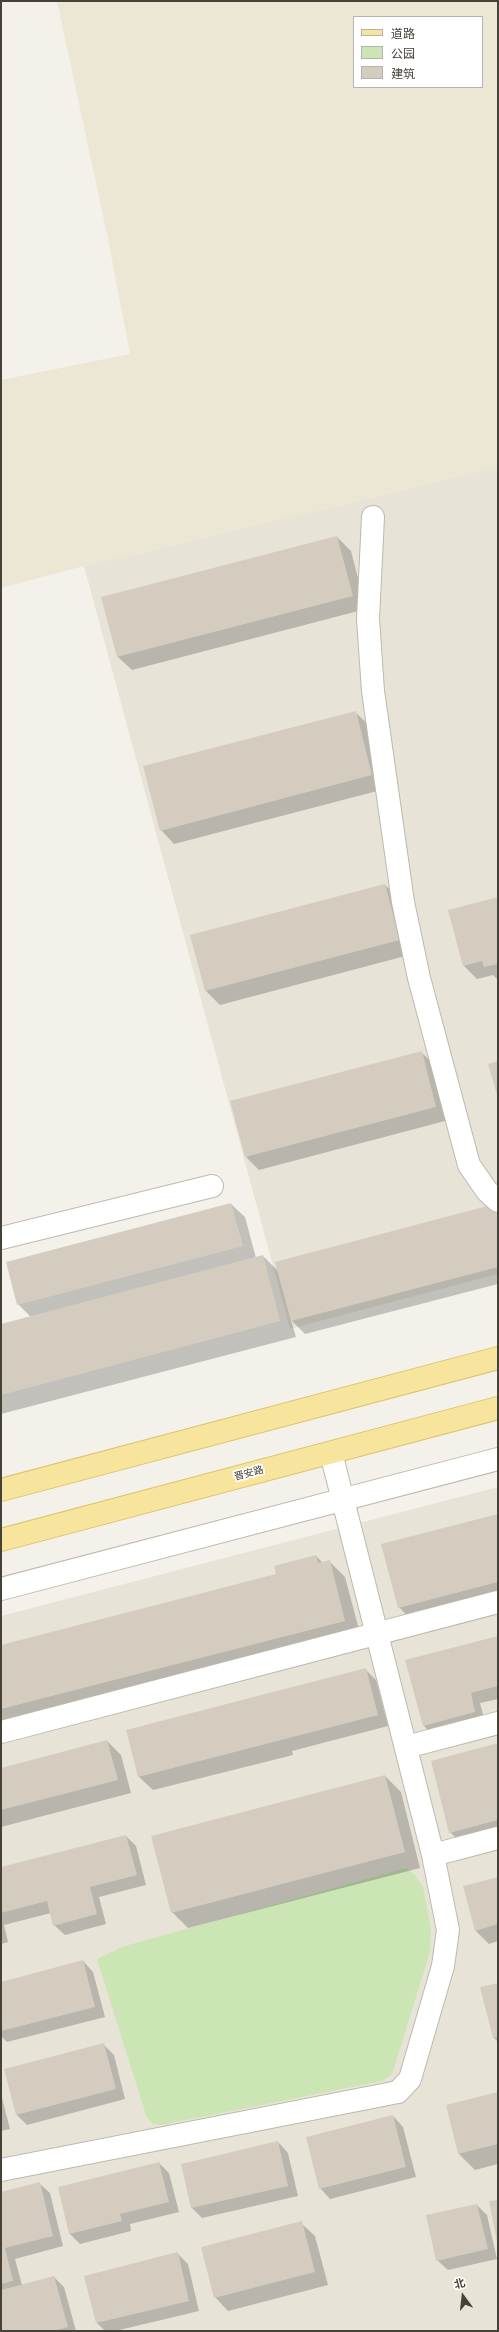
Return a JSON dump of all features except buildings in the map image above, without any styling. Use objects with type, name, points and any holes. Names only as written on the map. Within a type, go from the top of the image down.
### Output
[{"type":"main road","points":[[1,1490],[498,1358]]},
{"type":"main road","name":"晋安路","points":[[1,1540],[498,1408]]},
{"type":"street","points":[[373,517],[368,618],[373,691],[403,902],[419,978],[469,1165],[487,1191],[498,1201]]},
{"type":"street","points":[[1,1238],[212,1186]]},
{"type":"street","points":[[1,2170],[398,2092],[410,2079],[443,1966],[448,1930],[433,1855],[331,1453]]},
{"type":"street","points":[[1,1589],[498,1459]]},
{"type":"street","points":[[1,1732],[498,1602]]},
{"type":"street","points":[[406,1747],[498,1723]]},
{"type":"street","points":[[433,1855],[498,1838]]},
{"type":"shaded area","points":[[57,1],[498,1],[498,467],[84,566],[1,588],[1,380],[130,354],[108,239]]},
{"type":"shaded area","points":[[498,467],[498,1274],[290,1329],[84,566]]},
{"type":"shaded area","points":[[498,1487],[498,2331],[1,2331],[1,1616]]},
{"type":"green space","points":[[406,1868],[415,1875],[423,1887],[431,1929],[430,1952],[392,2074],[382,2081],[161,2125],[153,2124],[147,2118],[97,1959],[125,1946]]}]
